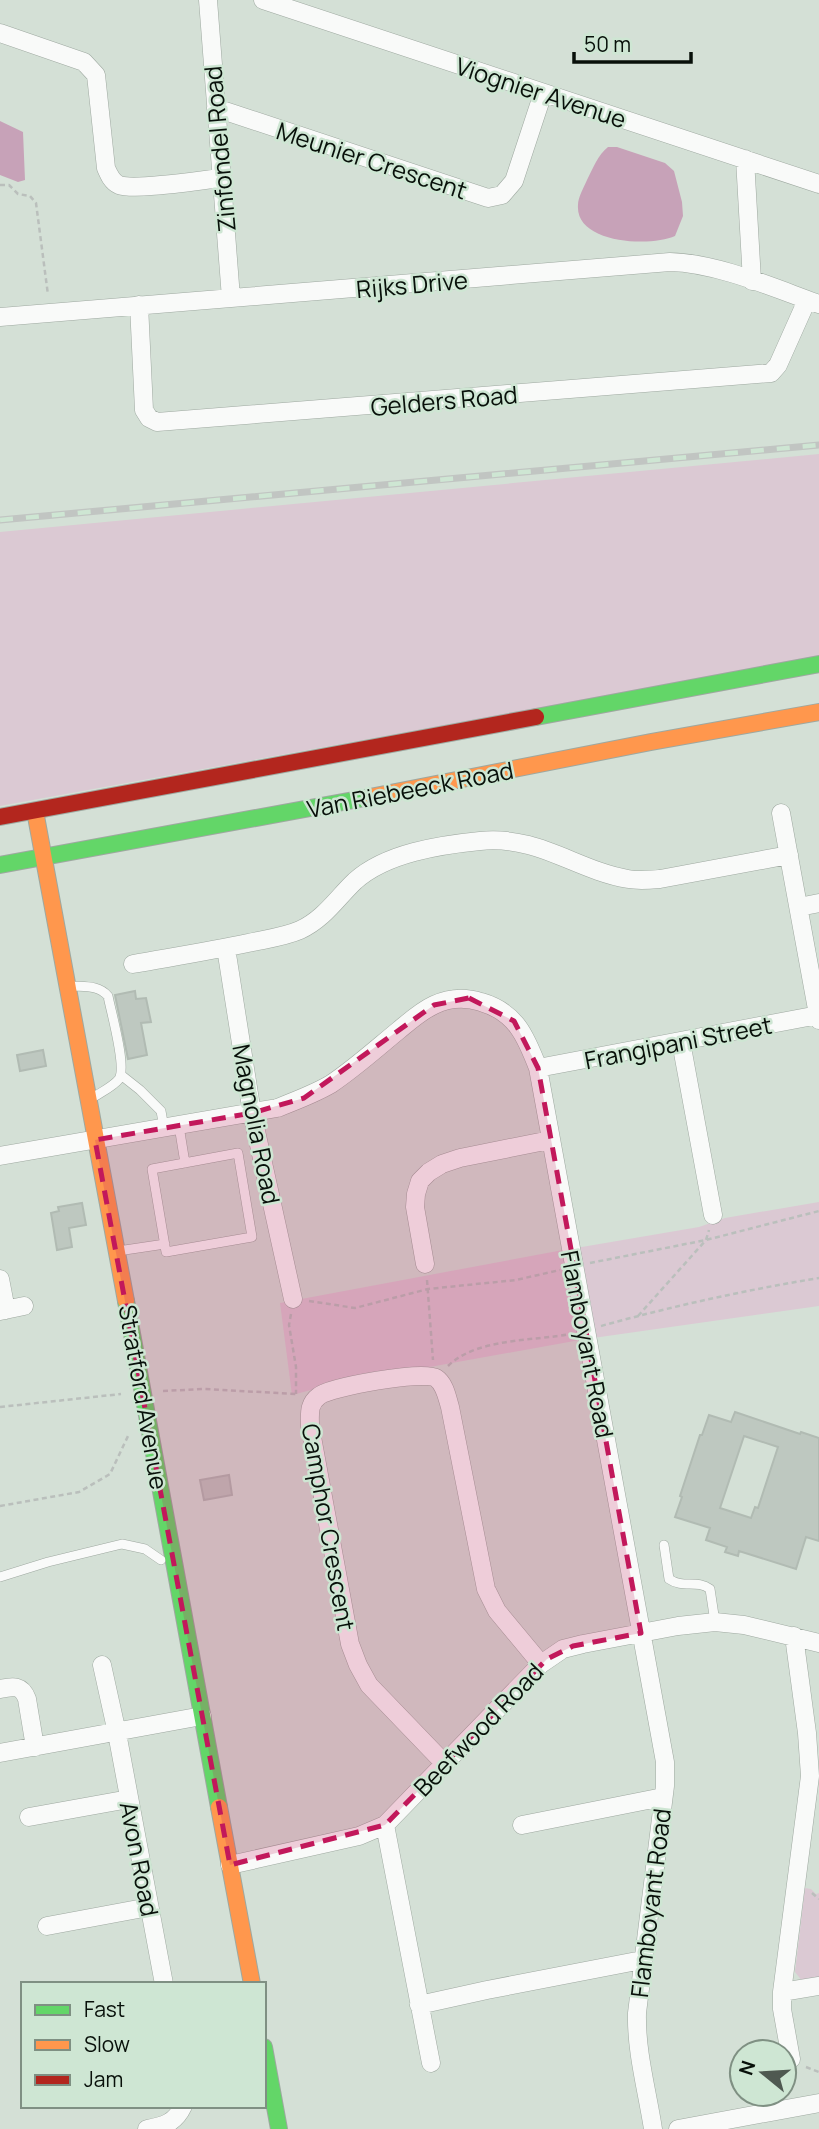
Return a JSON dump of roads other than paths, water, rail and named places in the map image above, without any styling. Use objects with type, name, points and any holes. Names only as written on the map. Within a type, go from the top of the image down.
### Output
[{"type":"main road","name":"Van Riebeeck Road","points":[[0,817],[614,708],[819,664]]},
{"type":"main road","name":"Van Riebeeck Road","points":[[0,865],[228,824],[618,743],[819,712]]},
{"type":"main road","name":"Stratford Avenue","points":[[35,811],[143,1383],[152,1445],[252,1982]]},
{"type":"main road","points":[[266,2058],[279,2129]]},
{"type":"street","name":"Zinfondel Road","points":[[208,0],[231,298]]},
{"type":"street","name":"Viognier Avenue","points":[[263,0],[819,184]]},
{"type":"street","points":[[0,33],[72,57],[91,68],[96,75],[106,168],[117,185],[134,187],[222,178]]},
{"type":"street","name":"Meunier Crescent","points":[[216,108],[488,198],[502,195],[514,181],[543,93]]},
{"type":"street","points":[[745,159],[752,281]]},
{"type":"street","name":"Rijks Drive","points":[[0,317],[670,262],[701,265],[813,302]]},
{"type":"street","name":"Gelders Road","points":[[139,306],[144,410],[149,418],[157,422],[771,373],[813,302]]},
{"type":"street","points":[[781,813],[819,1017]]},
{"type":"street","points":[[133,964],[226,948],[279,937],[302,929],[329,910],[355,880],[373,868],[408,854],[450,846],[505,840],[529,844],[616,876],[643,881],[789,855]]},
{"type":"street","points":[[799,907],[819,903]]},
{"type":"street","name":"Magnolia Road","points":[[226,948],[253,1113],[293,1299]]},
{"type":"street","name":"Flamboyant Road","points":[[0,1156],[277,1108],[330,1084],[415,1017],[434,1005],[453,999],[469,998],[502,1011],[527,1038],[538,1068],[664,1750],[666,1775],[642,1960],[636,2033],[653,2129]]},
{"type":"street","name":"Frangipani Street","points":[[538,1068],[819,1017]]},
{"type":"street","points":[[681,1042],[713,1215]]},
{"type":"street","points":[[425,1264],[415,1208],[420,1181],[429,1172],[460,1158],[550,1140]]},
{"type":"street","points":[[0,1279],[10,1309]]},
{"type":"street","name":"Camphor Crescent","points":[[444,1764],[369,1685],[350,1644],[309,1411],[320,1395],[368,1382],[418,1374],[436,1378],[444,1388],[450,1406],[486,1589],[497,1611],[541,1664]]},
{"type":"street","name":"Beefwood Road","points":[[230,1865],[359,1836],[385,1825],[541,1664],[554,1654],[573,1646],[678,1626],[715,1622],[744,1625],[819,1643]]},
{"type":"street","points":[[787,2038],[782,1992],[810,1776],[794,1636]]},
{"type":"street","name":"Avon Road","points":[[102,1665],[164,1982]]},
{"type":"street","points":[[0,1689],[16,1687],[24,1692],[35,1747]]},
{"type":"street","points":[[0,1754],[202,1716]]},
{"type":"street","points":[[522,1825],[663,1797]]},
{"type":"street","points":[[29,1817],[129,1800]]},
{"type":"street","points":[[385,1825],[431,2063]]},
{"type":"street","points":[[47,1926],[149,1907]]},
{"type":"street","points":[[419,2005],[642,1960]]},
{"type":"street","points":[[782,1992],[819,1986]]},
{"type":"street","points":[[678,2129],[819,2103]]},
{"type":"street","points":[[147,2129],[171,2123],[182,2108]]},
{"type":"lane","points":[[67,986],[93,987],[104,991],[108,996],[120,1060],[121,1075],[117,1081],[88,1101]]},
{"type":"lane","points":[[121,1075],[161,1111],[172,1127],[185,1163]]},
{"type":"lane","points":[[237,1153],[252,1237],[166,1252],[152,1169],[185,1163],[237,1153]]},
{"type":"lane","points":[[116,1251],[165,1244]]},
{"type":"lane","points":[[0,1577],[122,1544],[145,1549],[161,1559]]},
{"type":"lane","points":[[664,1545],[669,1579],[682,1585],[699,1583],[707,1586],[710,1589],[715,1622]]},
{"type":"railway","points":[[0,520],[819,445]]}]
